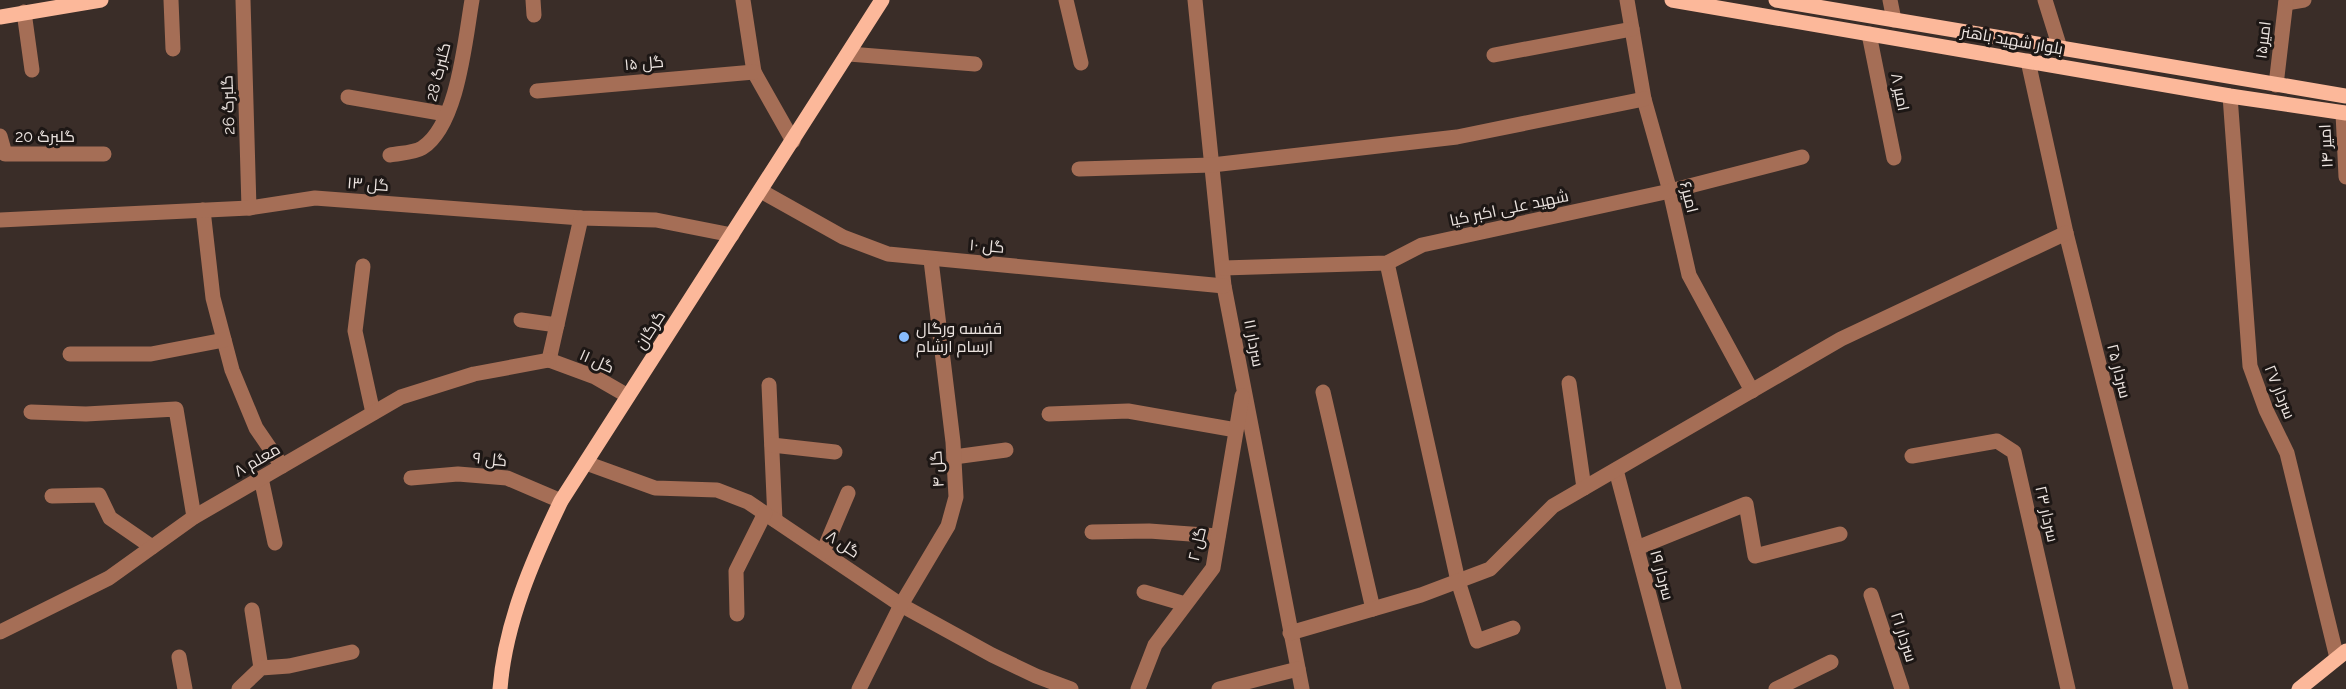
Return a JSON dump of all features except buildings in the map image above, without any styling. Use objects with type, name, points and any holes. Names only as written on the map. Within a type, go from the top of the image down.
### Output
[{"type":"main road","points":[[0,16],[101,0]]},
{"type":"main road","name":"بلوار شهید باهنر","points":[[1672,0],[2230,96],[2344,113]]},
{"type":"main road","name":"بلوار شهید باهنر","points":[[1776,0],[2346,96]]},
{"type":"main road","name":"گرگان","points":[[500,689],[510,630],[534,559],[561,501],[881,3]]},
{"type":"main road","points":[[2299,689],[2342,655]]},
{"type":"street","points":[[171,0],[173,49]]},
{"type":"street","name":"گلبرگ 26","points":[[243,0],[249,208]]},
{"type":"street","name":"گلبرگ 28","points":[[390,155],[420,149],[434,137],[453,101],[472,0]]},
{"type":"street","points":[[743,0],[754,72],[793,141]]},
{"type":"street","points":[[1066,0],[1081,63]]},
{"type":"street","name":"سردار ۱۱","points":[[1195,0],[1224,286],[1302,689]]},
{"type":"street","name":"امیر۶","points":[[1627,0],[1644,99],[1670,191],[1689,275],[1752,391]]},
{"type":"street","points":[[1890,0],[1894,20]]},
{"type":"street","points":[[2045,0],[2060,48]]},
{"type":"street","points":[[2286,2],[2304,0]]},
{"type":"street","name":"امیر۱۵","points":[[2276,85],[2286,2]]},
{"type":"street","points":[[24,12],[32,70]]},
{"type":"street","points":[[1494,55],[1632,29]]},
{"type":"street","name":"امیر ۸","points":[[1869,34],[1894,158]]},
{"type":"street","points":[[849,54],[975,64]]},
{"type":"street","name":"سردار ۲۵","points":[[2028,61],[2066,233],[2181,689]]},
{"type":"street","name":"گل ۱۵","points":[[537,91],[754,72]]},
{"type":"street","name":"سردار ۲۷","points":[[2230,96],[2250,366],[2266,410],[2287,453],[2342,655]]},
{"type":"street","points":[[348,97],[446,114]]},
{"type":"street","points":[[1078,169],[1212,165],[1457,137],[1644,99]]},
{"type":"street","name":"امیر ۱۴","points":[[2344,113],[2346,177]]},
{"type":"street","name":"گلبرگ 20","points":[[0,136],[5,154],[104,154]]},
{"type":"street","name":"شهید علی اکبر کیا","points":[[1222,268],[1387,263],[1422,245],[1670,191],[1802,157]]},
{"type":"street","name":"گل ۱۰","points":[[761,191],[843,237],[888,254],[931,260],[1224,286]]},
{"type":"street","name":"گل ۱۳","points":[[0,220],[249,208],[315,198],[581,218],[656,220],[732,235]]},
{"type":"street","points":[[203,210],[213,298],[232,370],[256,428],[282,466]]},
{"type":"street","points":[[549,360],[581,218]]},
{"type":"street","points":[[1290,633],[1421,595],[1490,569],[1553,506],[1841,339],[2066,233]]},
{"type":"street","name":"گل ۴","points":[[859,689],[901,604],[948,526],[956,497],[954,457],[931,260]]},
{"type":"street","points":[[1387,263],[1458,581],[1477,641],[1513,628]]},
{"type":"street","points":[[363,266],[355,331],[373,413]]},
{"type":"street","points":[[521,320],[557,325]]},
{"type":"street","points":[[70,354],[151,354],[224,340]]},
{"type":"street","name":"گل ۱۱","points":[[549,360],[595,377],[628,396]]},
{"type":"street","name":"معلم ۸","points":[[0,632],[109,578],[194,517],[401,397],[474,374],[549,360]]},
{"type":"street","points":[[1569,383],[1584,488]]},
{"type":"street","points":[[738,614],[736,571],[770,517],[772,445],[769,385]]},
{"type":"street","name":"گل ۲","points":[[1138,689],[1155,645],[1213,567],[1244,387]]},
{"type":"street","points":[[1323,392],[1373,609]]},
{"type":"street","points":[[31,412],[86,414],[176,409],[194,517]]},
{"type":"street","points":[[1049,414],[1128,411],[1236,430]]},
{"type":"street","name":"سردار ۲۳","points":[[1912,456],[1997,441],[2014,452],[2068,689]]},
{"type":"street","points":[[772,445],[835,452]]},
{"type":"street","points":[[954,457],[1006,450]]},
{"type":"street","name":"گل ۸","points":[[586,463],[654,488],[717,490],[748,502],[901,604],[992,655],[1036,676],[1071,689]]},
{"type":"street","name":"سردار ۱۹","points":[[1616,470],[1674,689]]},
{"type":"street","name":"گل ۹","points":[[411,478],[458,474],[507,478],[561,501]]},
{"type":"street","points":[[261,478],[275,543]]},
{"type":"street","points":[[823,552],[848,493]]},
{"type":"street","points":[[52,496],[99,495],[110,518],[152,547]]},
{"type":"street","points":[[1636,548],[1746,504],[1755,556],[1840,534]]},
{"type":"street","points":[[1092,532],[1149,531],[1218,536]]},
{"type":"street","points":[[1144,592],[1185,604]]},
{"type":"street","name":"سردار ۲۱","points":[[1871,595],[1902,689]]},
{"type":"street","points":[[252,610],[261,668]]},
{"type":"street","points":[[239,689],[261,668],[289,666],[351,652]]},
{"type":"street","points":[[179,657],[185,689]]},
{"type":"street","points":[[1776,689],[1831,662]]},
{"type":"street","points":[[1219,689],[1298,669]]},
{"type":"place","name":"قفسه ورگال ارسام ارشام","points":[[904,337]]}]
